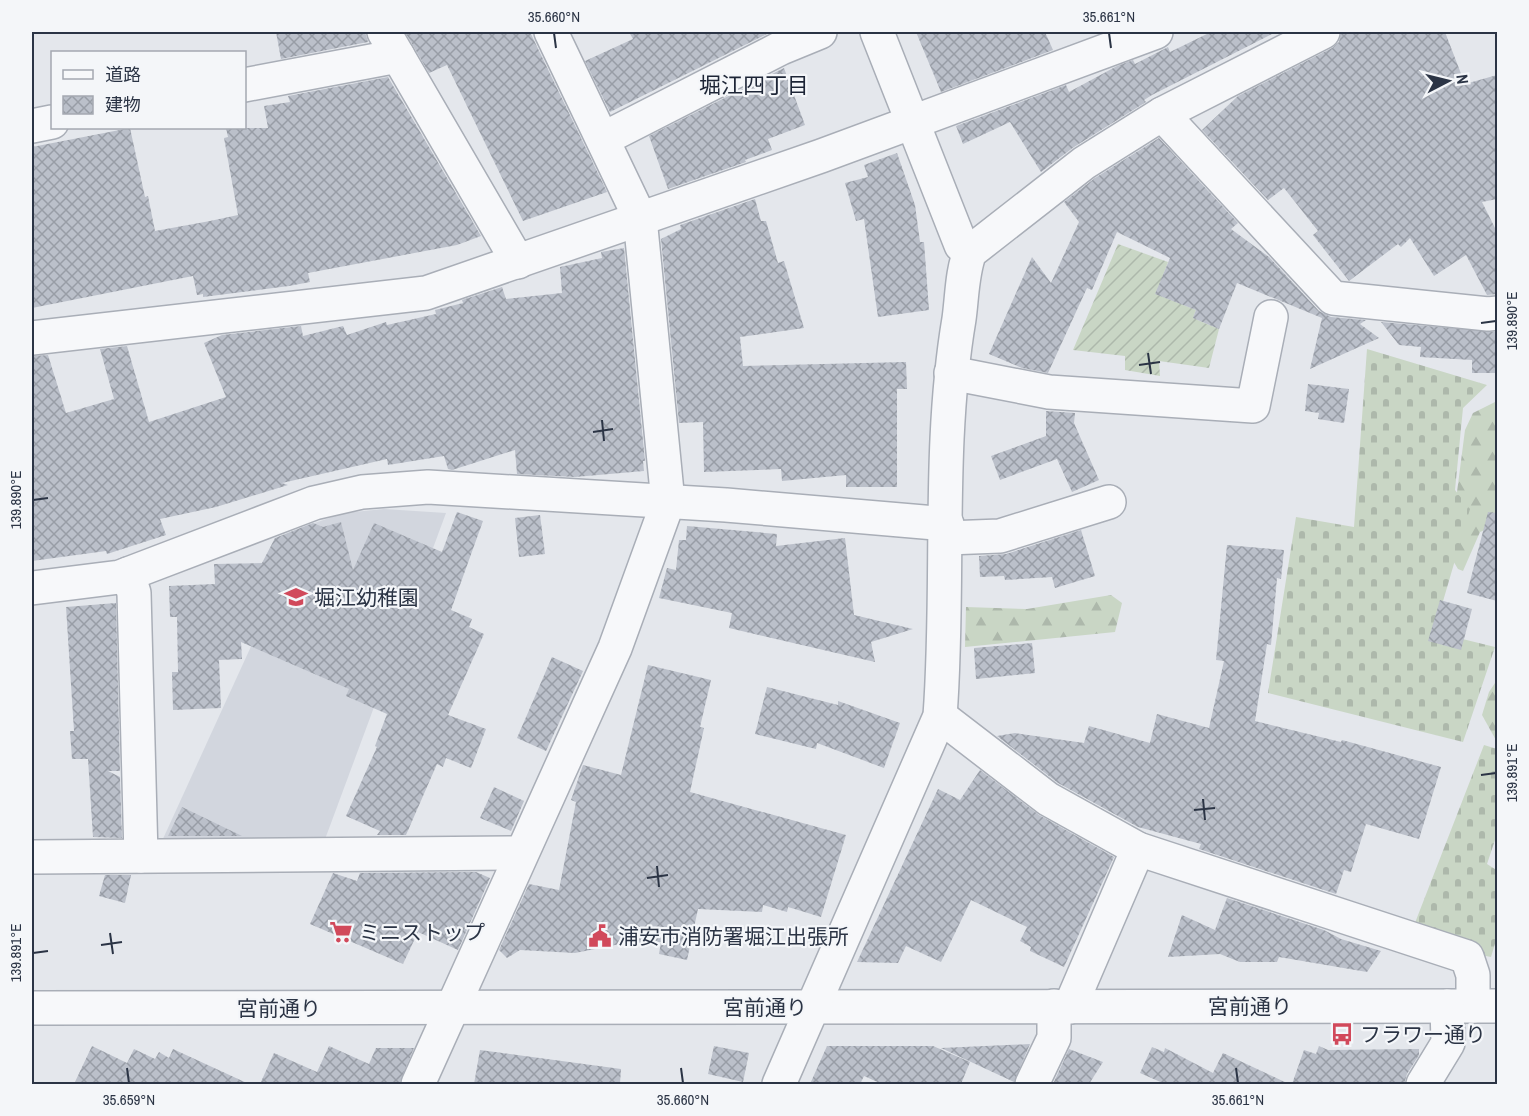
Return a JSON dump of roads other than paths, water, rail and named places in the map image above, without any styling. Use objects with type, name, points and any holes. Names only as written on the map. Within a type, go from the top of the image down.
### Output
[{"type":"street","points":[[418,1084],[615,648],[668,501],[640,218],[551,32]]},
{"type":"street","points":[[603,139],[781,48],[820,32]]},
{"type":"street","points":[[877,32],[961,245],[970,252]]},
{"type":"street","points":[[32,338],[426,293],[914,122],[1156,32]]},
{"type":"street","points":[[779,1084],[940,716],[945,652],[947,424],[951,373],[970,252],[1084,164],[1162,114],[1323,32]]},
{"type":"street","points":[[246,84],[391,44],[518,262]]},
{"type":"street","points":[[1162,114],[1333,298],[1399,306],[1497,313]]},
{"type":"street","points":[[32,126],[51,122]]},
{"type":"street","points":[[951,373],[1049,392],[1253,406],[1271,318]]},
{"type":"street","points":[[32,588],[128,574],[314,502],[362,492],[428,487],[668,501],[1000,536],[1109,502]]},
{"type":"street","points":[[128,574],[134,593],[141,856]]},
{"type":"street","points":[[940,716],[1048,799],[1138,849],[1467,957],[1473,975],[1472,1006],[1423,1084]]},
{"type":"street","points":[[1032,1084],[1054,1038],[1062,1006],[1138,849]]},
{"type":"street","points":[[32,857],[521,853]]},
{"type":"street","name":"宮前通り","points":[[32,1008],[1472,1006]]},
{"type":"place","name":"堀江幼稚園","points":[[296,597]]},
{"type":"place","name":"ミニストップ","points":[[341,932]]},
{"type":"place","name":"浦安市消防署堀江出張所","points":[[600,936]]},
{"type":"place","name":"フラワー通り","points":[[1342,1034]]},
{"type":"district","name":"堀江四丁目","points":[[754,85]]}]
